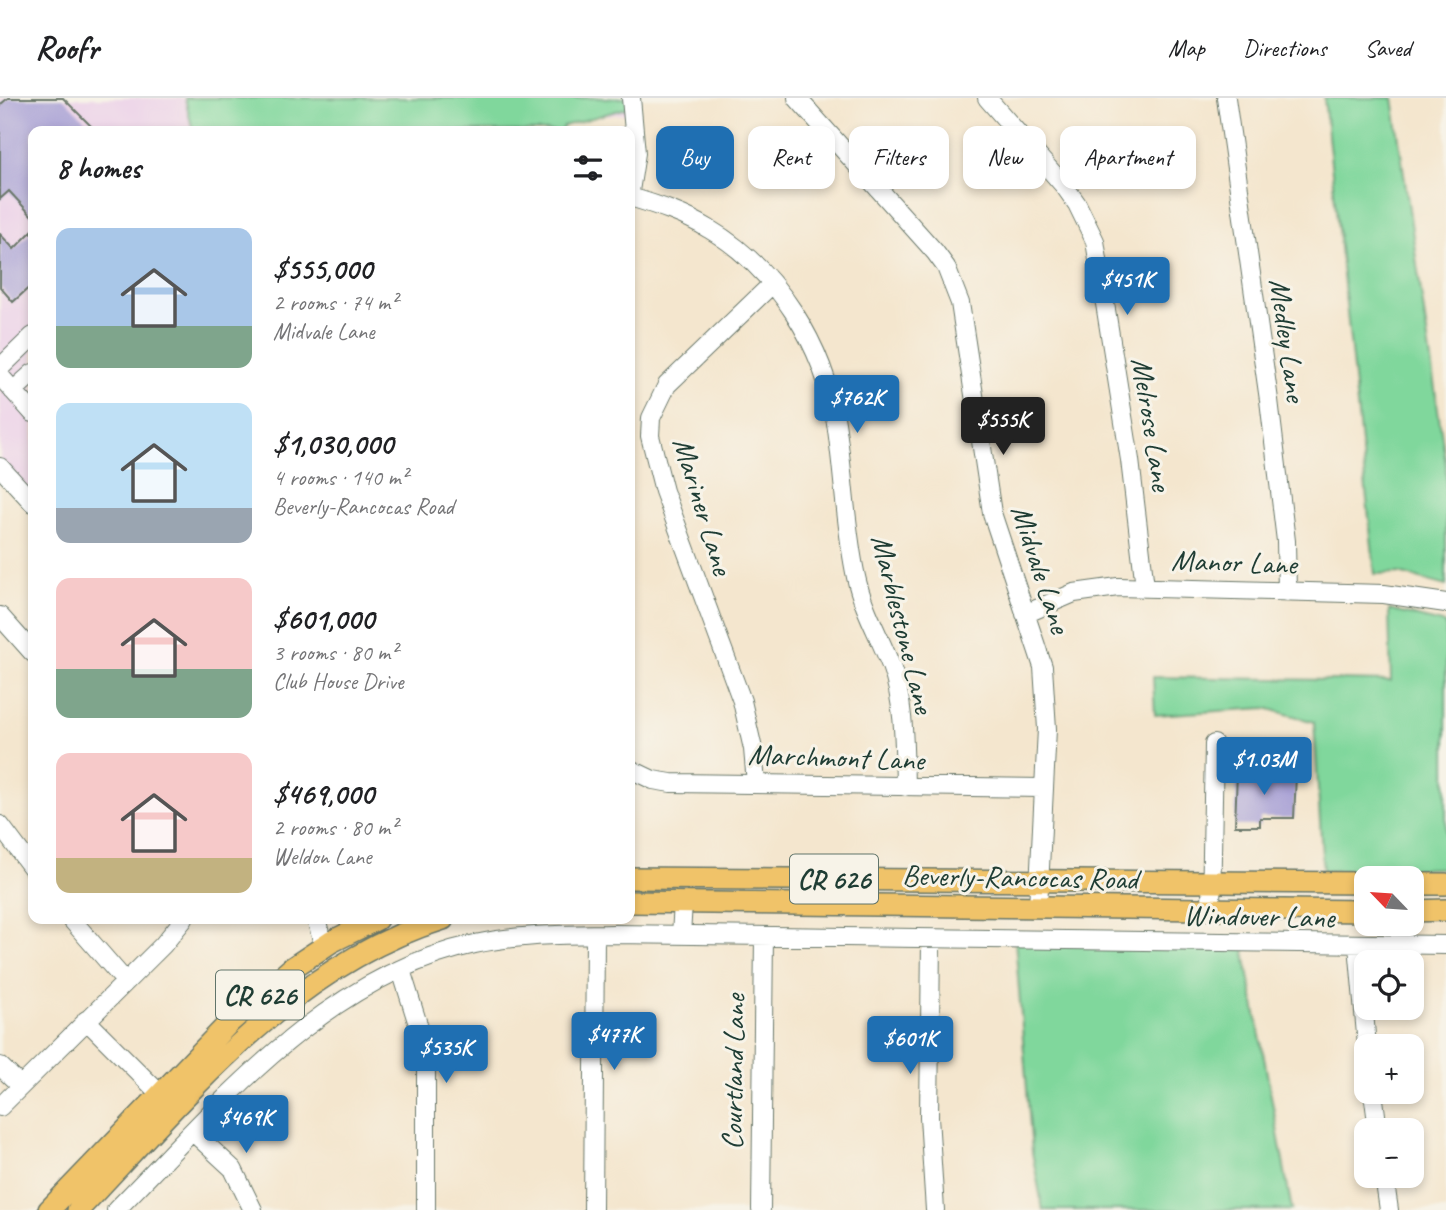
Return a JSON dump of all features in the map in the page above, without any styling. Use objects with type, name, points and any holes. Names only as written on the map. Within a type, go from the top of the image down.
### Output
[{"type":"main road","name":"Beverly-Rancocas Road","points":[[635,878],[1354,883]]},
{"type":"main road","points":[[682,903],[694,895],[708,892],[777,893],[793,889],[808,879]]},
{"type":"main road","points":[[1424,884],[1446,884]]},
{"type":"main road","name":"Beverly-Rancocas Road","points":[[635,902],[1354,911]]},
{"type":"main road","points":[[1424,911],[1446,911]]},
{"type":"main road","name":"CR 626","points":[[49,1210],[231,1021],[292,968],[368,924]]},
{"type":"main road","name":"CR 626","points":[[78,1210],[243,1039],[285,1005],[402,925]]},
{"type":"street","points":[[631,98],[634,126]]},
{"type":"street","name":"Midvale Lane","points":[[797,98],[923,237],[950,276],[964,323],[992,513],[1043,667],[1047,708],[1038,908]]},
{"type":"street","name":"Melrose Lane","points":[[987,98],[1065,187],[1077,204],[1095,241],[1130,460],[1145,587]]},
{"type":"street","name":"Medley Lane","points":[[1226,98],[1274,441],[1286,541],[1287,592]]},
{"type":"street","name":"Marblestone Lane","points":[[635,199],[709,228],[737,250],[771,285],[810,340],[827,379],[836,422],[855,573],[866,612],[892,667],[905,787]]},
{"type":"street","name":"Mariner Lane","points":[[756,783],[742,701],[664,491],[650,436],[651,418],[667,385],[771,285]]},
{"type":"street","points":[[0,368],[28,341]]},
{"type":"street","points":[[0,376],[28,408]]},
{"type":"street","points":[[13,391],[28,378]]},
{"type":"street","points":[[0,467],[28,498]]},
{"type":"street","name":"Manor Lane","points":[[1024,614],[1087,590],[1145,587],[1406,595],[1446,603]]},
{"type":"street","points":[[0,616],[28,647]]},
{"type":"street","points":[[1211,910],[1214,744]]},
{"type":"street","name":"Marchmont Lane","points":[[635,771],[653,780],[671,783],[1042,788]]},
{"type":"street","points":[[0,825],[28,862]]},
{"type":"street","points":[[681,935],[682,903]]},
{"type":"street","points":[[75,924],[125,981]]},
{"type":"street","points":[[0,1107],[163,945],[180,924]]},
{"type":"street","points":[[317,924],[324,947]]},
{"type":"street","points":[[593,1210],[595,934]]},
{"type":"street","name":"Windover Lane","points":[[116,1210],[270,1056],[322,1014],[401,970],[434,956],[483,943],[543,935],[595,934],[1446,945]]},
{"type":"street","name":"Courtland Lane","points":[[761,1210],[759,1175],[764,936]]},
{"type":"street","points":[[931,940],[929,1116],[935,1210]]},
{"type":"street","points":[[1358,945],[1366,1034]]},
{"type":"street","points":[[401,970],[426,1049],[426,1210]]},
{"type":"street","points":[[86,1020],[160,1092],[174,1110]]},
{"type":"street","points":[[0,1066],[20,1085]]},
{"type":"street","points":[[193,1132],[233,1170],[253,1210]]},
{"type":"street","points":[[1386,1188],[1389,1210]]},
{"type":"shaded area","points":[[0,98],[631,98],[633,113],[548,122],[547,126],[28,126],[28,498],[0,467]]},
{"type":"green space","points":[[185,98],[629,98],[630,107],[564,126],[192,126]]},
{"type":"green space","points":[[1324,98],[1393,98],[1446,465],[1446,586],[1399,573],[1375,574]]},
{"type":"green space","points":[[1389,610],[1446,624],[1446,868],[1354,866],[1354,870],[1323,871],[1314,722],[1266,708],[1155,715],[1153,677],[1391,681]]},
{"type":"green space","points":[[1015,940],[1243,943],[1292,1210],[1043,1210],[1032,1152]]},
{"type":"building","points":[[8,98],[63,98],[91,126],[28,126],[28,212],[9,191],[0,199],[0,105]]},
{"type":"building","points":[[0,234],[14,249],[28,235],[28,288],[13,302],[0,287]]},
{"type":"building","points":[[1237,772],[1296,774],[1294,818],[1260,818],[1260,826],[1235,826]]}]
